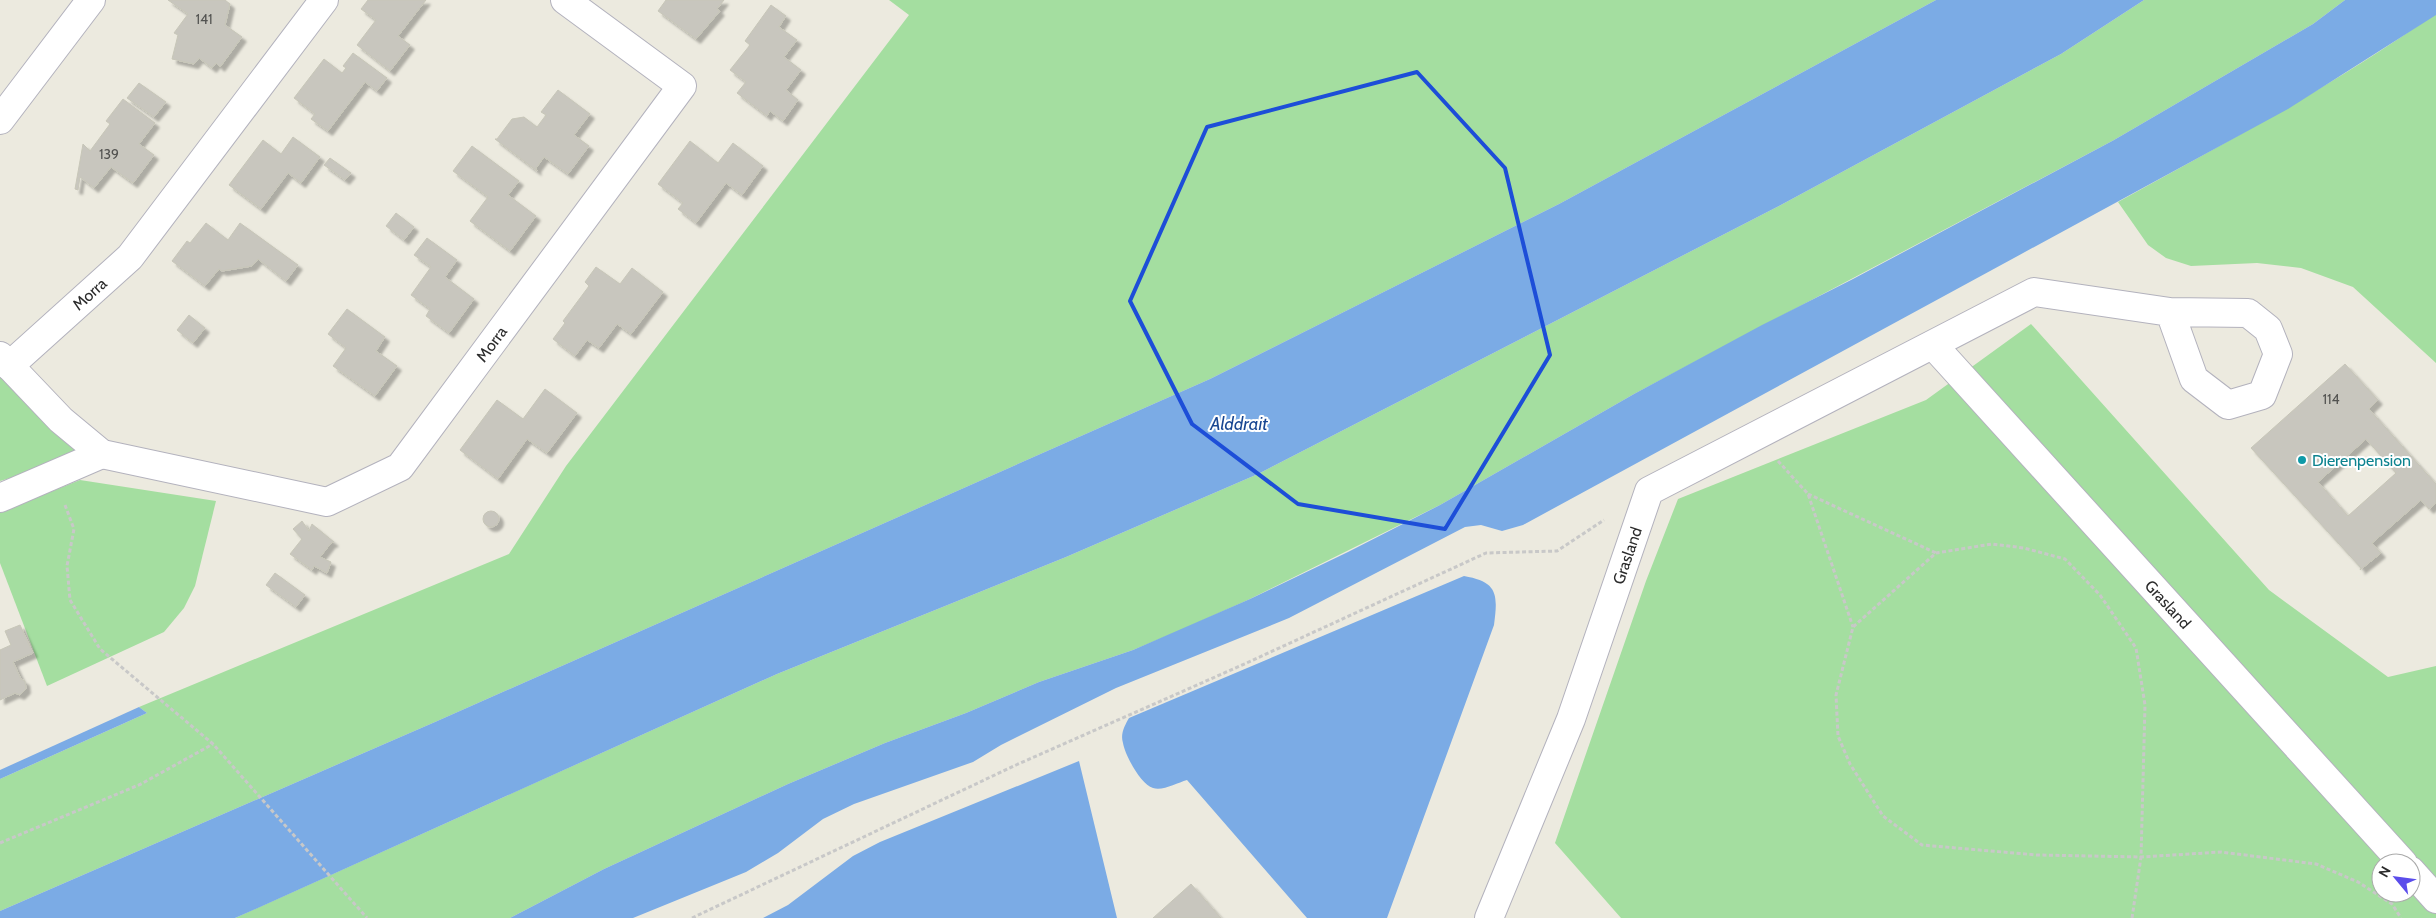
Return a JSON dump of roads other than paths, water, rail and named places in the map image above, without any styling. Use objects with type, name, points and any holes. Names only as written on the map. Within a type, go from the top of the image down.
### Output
[{"type":"street","points":[[0,120],[91,0]]},
{"type":"street","name":"Morra","points":[[324,0],[130,258],[4,361],[60,420],[102,454],[327,502],[400,468],[682,86],[565,0]]},
{"type":"street","name":"Grasland","points":[[1489,918],[1571,718],[1649,491],[1933,346],[2034,292],[2170,312]]},
{"type":"street","name":"Grasland","points":[[1933,346],[2395,853]]},
{"type":"street","points":[[0,498],[102,454]]},
{"type":"street","points":[[2421,882],[2436,899]]},
{"type":"water","name":"Alddrait","points":[[1936,0],[2144,0],[2061,54],[1777,207],[1258,474],[1066,557],[777,674],[235,918],[0,918],[0,911],[435,722],[1210,379],[1559,204]]},
{"type":"water","points":[[2345,0],[2436,0],[2436,15],[2288,109],[1523,525],[1502,531],[1481,525],[1465,527],[1289,618],[1116,688],[1001,745],[973,762],[854,804],[823,819],[778,853],[746,872],[633,918],[510,918],[604,869],[788,784],[1039,682],[1133,650],[1250,599],[1348,552],[1440,505],[1634,394],[1762,325],[1853,279],[2114,140],[2313,24]]},
{"type":"water","points":[[1464,576],[1484,582],[1493,591],[1496,605],[1494,625],[1387,918],[1307,918],[1187,780],[1166,788],[1157,789],[1148,786],[1134,769],[1122,740],[1123,730],[1129,718]]},
{"type":"water","points":[[139,707],[147,713],[0,779],[0,770]]},
{"type":"water","points":[[1079,761],[1117,918],[763,918],[788,905],[853,856],[880,842]]},
{"type":"place","name":"Dierenpension","points":[[2302,460]]}]
